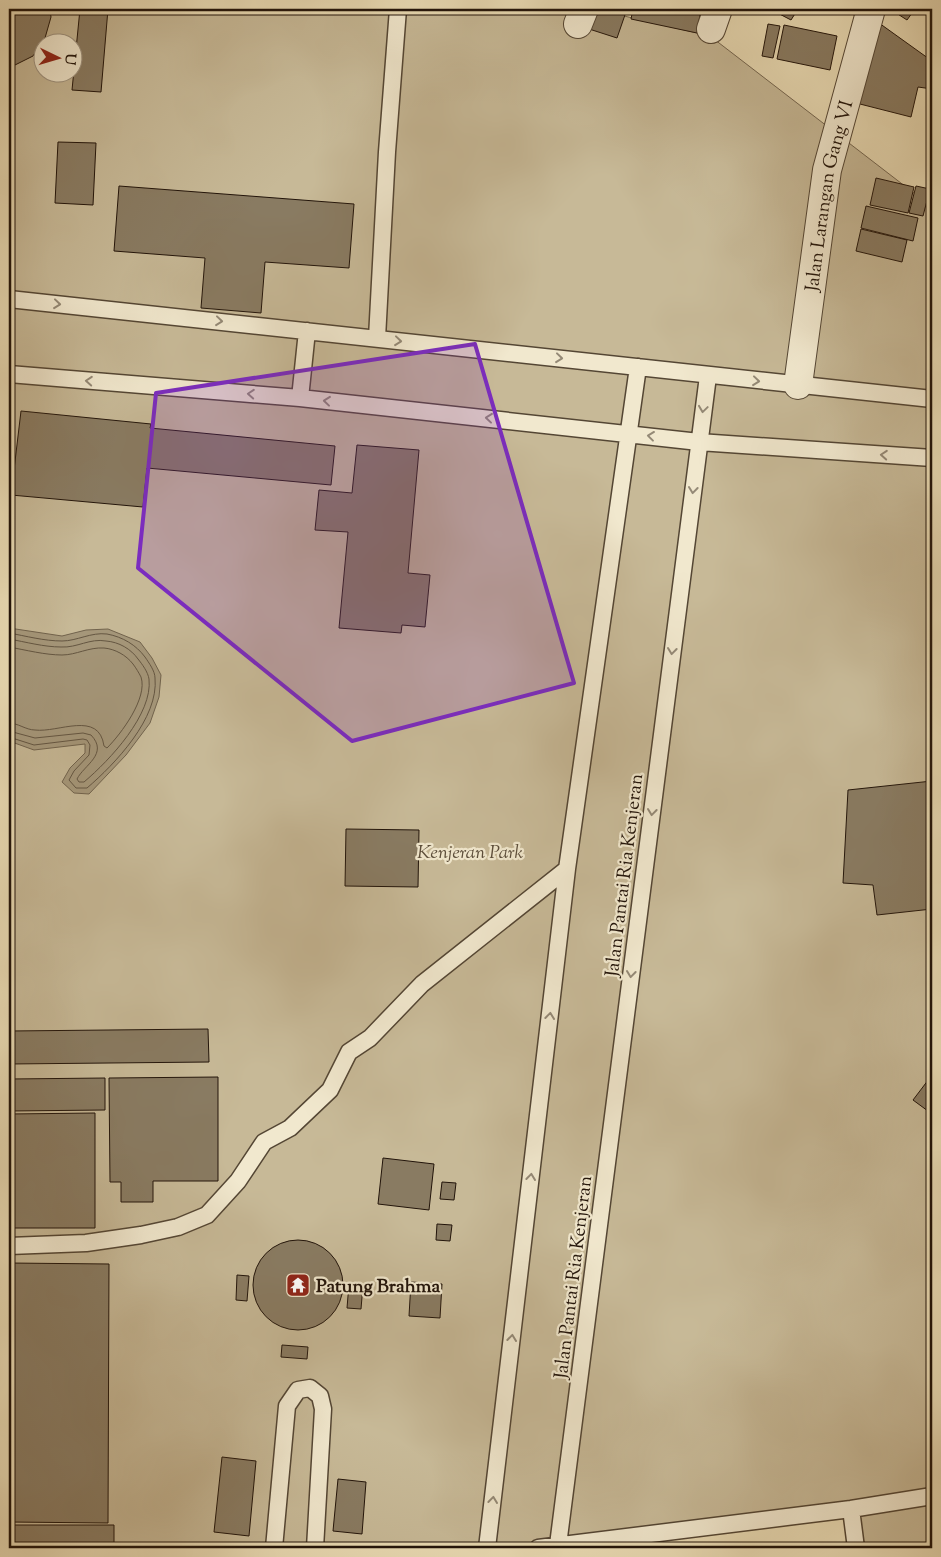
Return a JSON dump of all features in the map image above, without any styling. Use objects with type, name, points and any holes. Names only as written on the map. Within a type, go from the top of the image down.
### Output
[{"type":"street","name":"Jalan Larangan Gang VI","points":[[798,385],[828,170],[871,9]]},
{"type":"lane","points":[[377,338],[387,152],[398,9]]},
{"type":"lane","points":[[9,299],[932,399]]},
{"type":"lane","points":[[300,398],[307,330]]},
{"type":"lane","points":[[487,1548],[567,869],[638,367]]},
{"type":"lane","points":[[9,374],[300,398],[699,442],[932,458]]},
{"type":"lane","name":"Jalan Pantai Ria Kenjeran","points":[[558,1545],[708,376]]},
{"type":"lane","points":[[9,1246],[86,1243],[141,1235],[178,1227],[207,1215],[238,1181],[264,1142],[290,1128],[330,1090],[349,1052],[370,1038],[422,984],[567,869]]},
{"type":"lane","points":[[274,1548],[287,1406],[298,1390],[310,1388],[320,1396],[323,1409],[316,1548]]},
{"type":"lane","points":[[538,1548],[851,1509],[932,1496]]},
{"type":"lane","points":[[851,1509],[856,1548]]},
{"type":"highlighted area","points":[[475,344],[574,683],[352,741],[138,568],[156,393]]},
{"type":"green space","name":"Kenjeran Park","points":[[9,9],[594,9],[710,36],[932,207],[932,1548],[856,1548],[851,1509],[559,1548],[9,1548]]},
{"type":"water","points":[[9,628],[62,636],[86,630],[108,629],[140,642],[152,658],[161,675],[159,697],[150,723],[126,755],[89,794],[74,793],[62,782],[70,768],[85,753],[85,744],[34,750],[9,741]]},
{"type":"building","points":[[9,9],[50,9],[51,17],[47,32],[32,32],[32,56],[9,67]]},
{"type":"building","points":[[80,9],[108,9],[101,92],[72,90],[73,82],[82,82],[82,32],[78,32]]},
{"type":"building","points":[[592,9],[627,9],[617,38],[586,28]]},
{"type":"building","points":[[633,9],[701,9],[697,33],[631,19]]},
{"type":"building","points":[[770,9],[798,9],[791,20]]},
{"type":"building","points":[[846,9],[859,9],[854,15]]},
{"type":"building","points":[[890,9],[915,9],[907,20]]},
{"type":"building","points":[[879,23],[932,61],[932,89],[918,87],[911,117],[856,103]]},
{"type":"building","points":[[768,24],[780,26],[773,58],[762,56]]},
{"type":"building","points":[[784,25],[837,36],[830,70],[777,59]]},
{"type":"building","points":[[58,142],[96,143],[93,205],[55,203]]},
{"type":"building","points":[[876,178],[914,187],[908,213],[870,205]]},
{"type":"building","points":[[119,186],[354,204],[349,268],[265,262],[261,313],[201,308],[205,258],[114,251]]},
{"type":"building","points":[[916,186],[930,189],[923,216],[909,213]]},
{"type":"building","points":[[866,206],[918,218],[913,241],[861,228]]},
{"type":"building","points":[[861,229],[907,240],[902,262],[856,251]]},
{"type":"building","points":[[21,411],[151,424],[150,428],[335,446],[331,485],[147,468],[143,507],[11,495]]},
{"type":"building","points":[[357,445],[419,450],[408,573],[430,575],[425,627],[402,625],[401,633],[339,628],[348,532],[315,530],[319,490],[352,493]]},
{"type":"building","points":[[932,781],[932,909],[877,915],[873,885],[843,883],[848,790]]},
{"type":"building","points":[[346,829],[419,830],[418,887],[345,886]]},
{"type":"building","points":[[208,1029],[209,1062],[9,1064],[9,1031]]},
{"type":"building","points":[[932,1075],[932,1114],[913,1100]]},
{"type":"building","points":[[218,1077],[218,1181],[153,1181],[153,1202],[121,1202],[121,1182],[110,1182],[109,1078]]},
{"type":"building","points":[[105,1078],[105,1110],[9,1111],[9,1079]]},
{"type":"building","points":[[95,1113],[95,1228],[9,1228],[9,1114]]},
{"type":"building","points":[[383,1158],[434,1164],[429,1210],[378,1204]]},
{"type":"building","points":[[442,1182],[456,1183],[454,1200],[440,1199]]},
{"type":"building","points":[[437,1224],[452,1225],[450,1241],[436,1240]]},
{"type":"building","name":"Patung Brahma","points":[[298,1240],[315,1244],[330,1253],[339,1268],[343,1285],[339,1302],[330,1317],[315,1326],[298,1330],[281,1326],[266,1317],[257,1302],[253,1285],[257,1268],[266,1253],[281,1244]]},
{"type":"building","points":[[9,1263],[109,1264],[108,1523],[9,1522]]},
{"type":"building","points":[[237,1275],[249,1276],[247,1301],[236,1300]]},
{"type":"building","points":[[411,1282],[442,1284],[440,1318],[409,1316]]},
{"type":"building","points":[[349,1284],[363,1285],[361,1309],[347,1308]]},
{"type":"building","points":[[282,1345],[308,1347],[307,1359],[281,1357]]},
{"type":"building","points":[[222,1457],[256,1461],[249,1536],[214,1532]]},
{"type":"building","points":[[338,1479],[366,1482],[362,1534],[333,1531]]},
{"type":"building","points":[[9,1525],[114,1525],[114,1548],[9,1548]]},
{"type":"place","name":"Patung Brahma","points":[[298,1285]]}]
